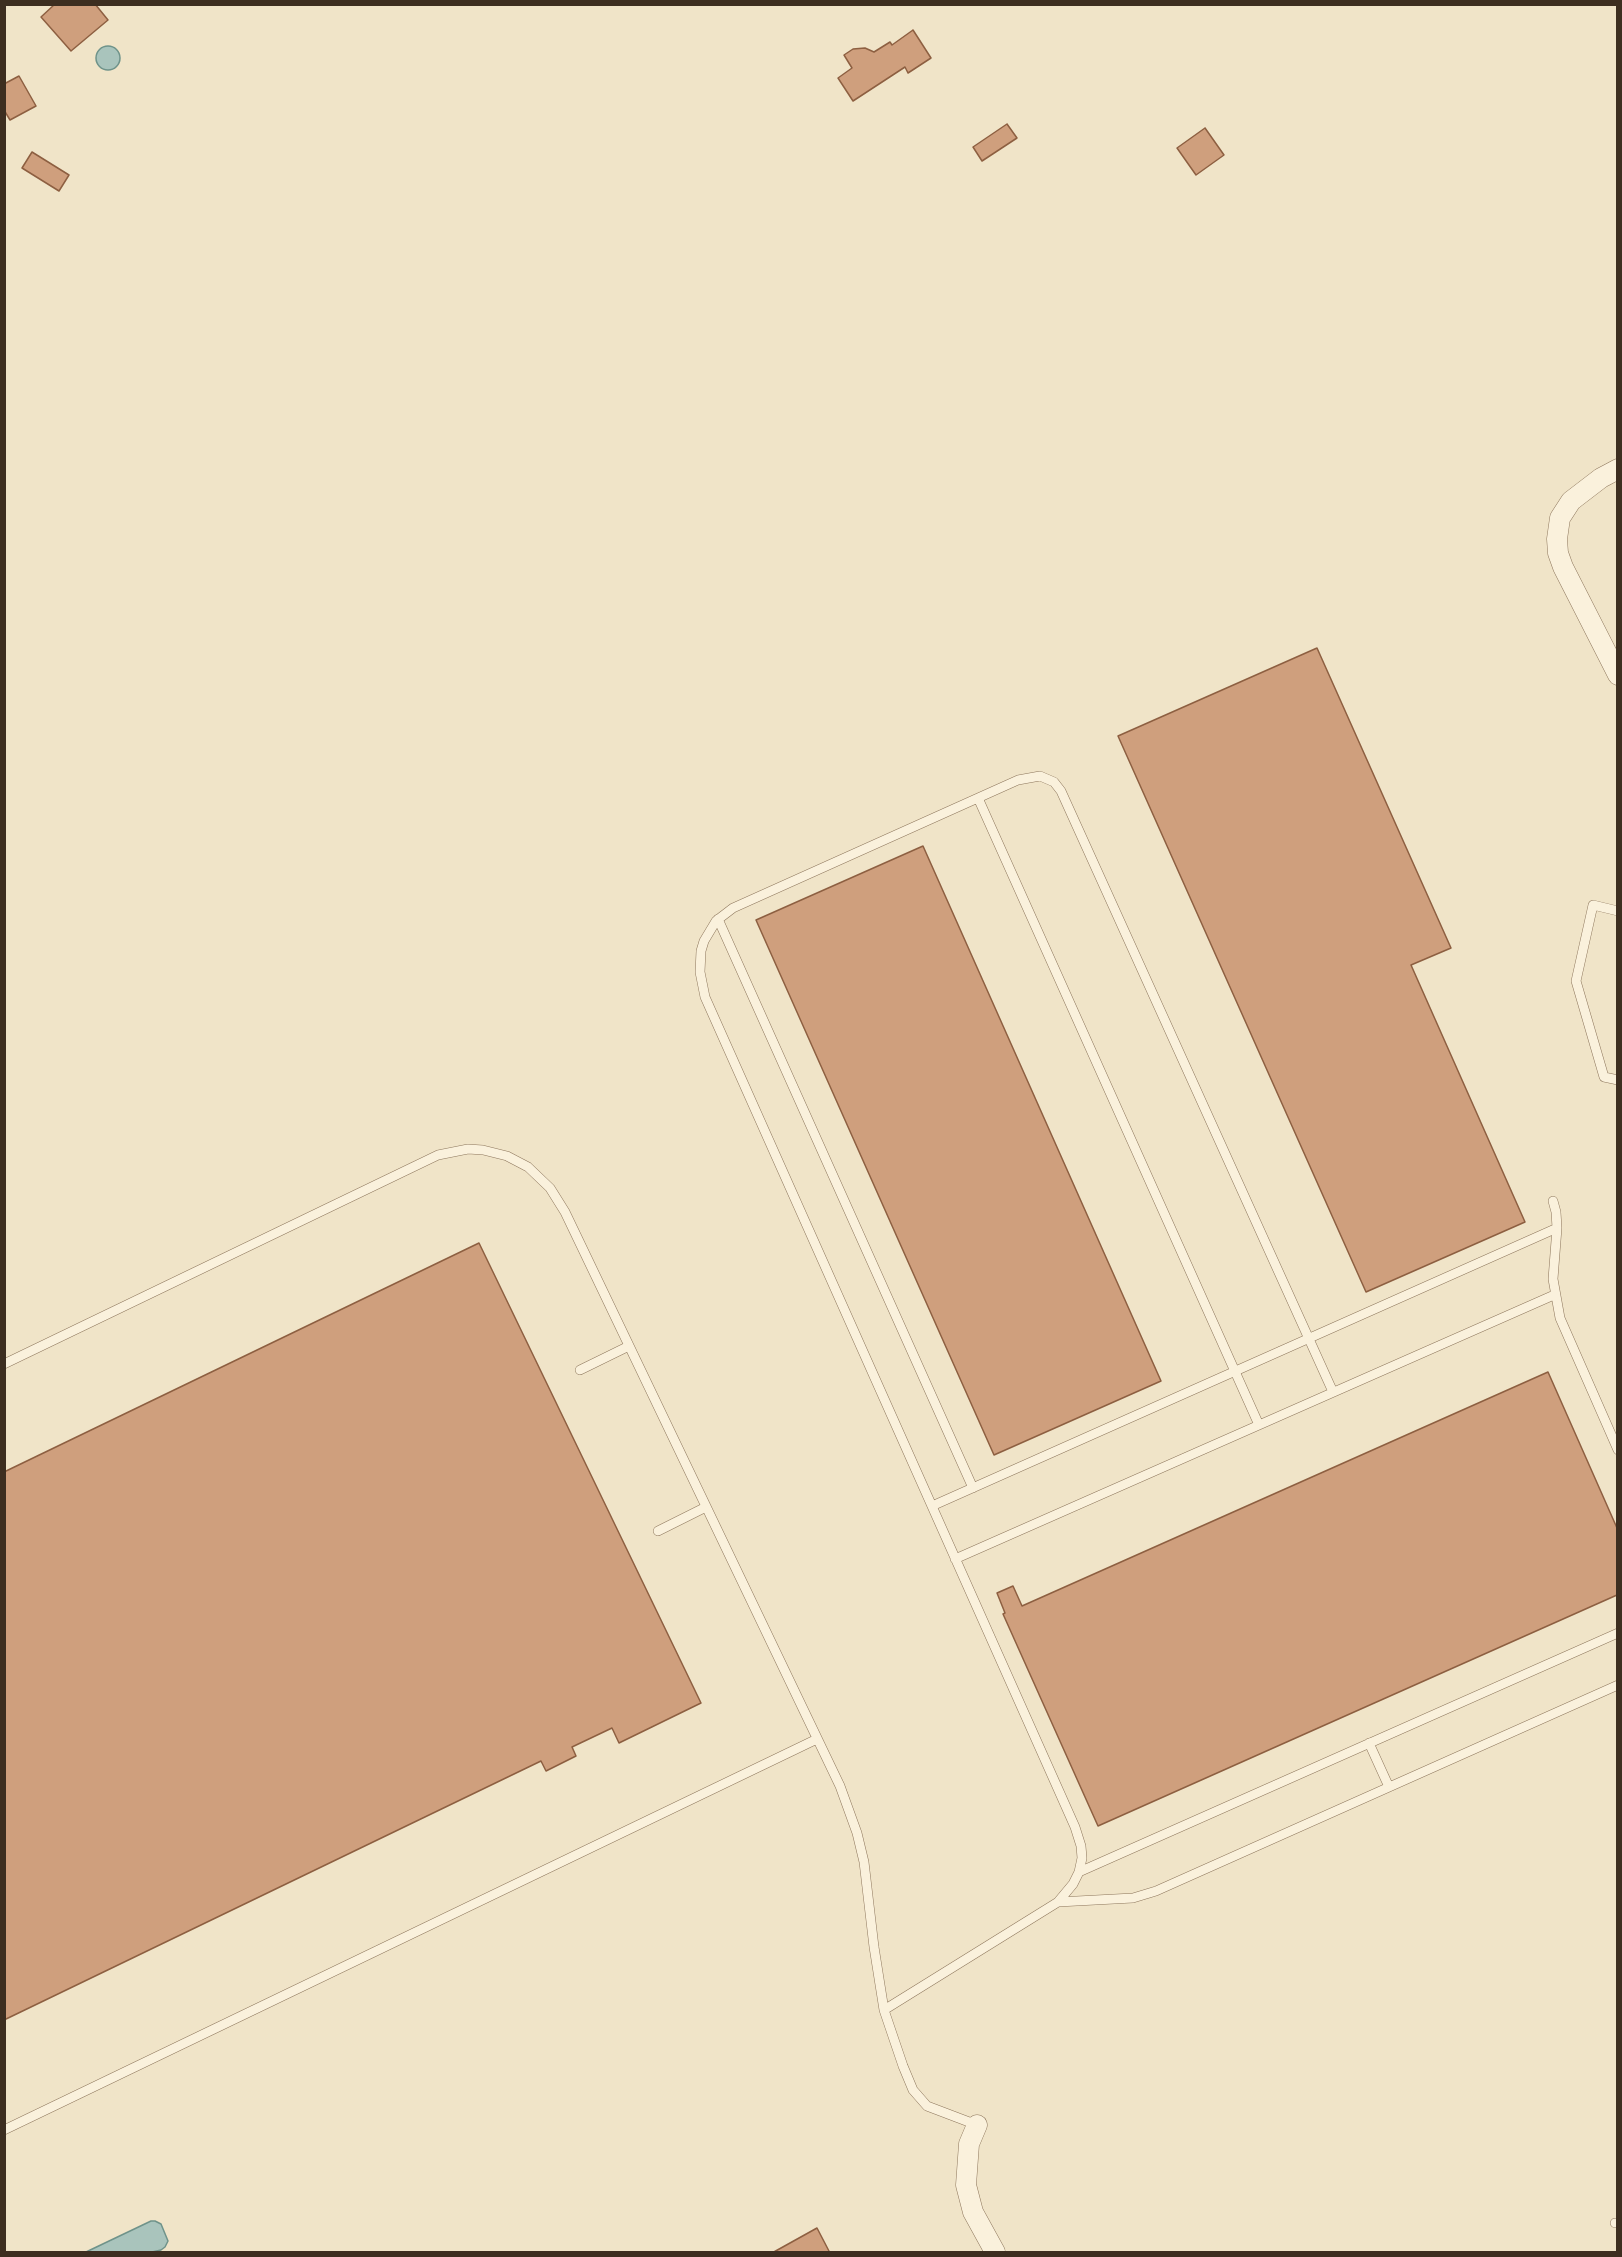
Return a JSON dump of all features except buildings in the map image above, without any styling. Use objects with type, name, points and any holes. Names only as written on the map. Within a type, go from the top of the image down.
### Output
[{"type":"street","points":[[1617,469],[1571,501],[1560,518],[1557,539],[1558,553],[1563,567],[1617,675]]},
{"type":"street","points":[[977,2125],[969,2144],[966,2186],[973,2212],[995,2253]]},
{"type":"lane","points":[[884,2010],[1058,1902],[1073,1884],[1079,1872],[1082,1851],[1075,1827],[705,997],[699,972],[701,951],[709,930],[718,919],[733,908],[1018,780],[1033,776],[1047,778],[1058,786],[1333,1392]]},
{"type":"lane","points":[[978,798],[1259,1425]]},
{"type":"lane","points":[[1617,911],[1593,905],[1576,981],[1604,1077],[1617,1080]]},
{"type":"lane","points":[[718,919],[973,1488]]},
{"type":"lane","points":[[4,1364],[438,1155],[468,1149],[483,1150],[519,1162],[534,1172],[550,1188],[566,1212],[840,1786],[860,1843],[884,2010],[913,2090],[927,2106],[977,2125]]},
{"type":"lane","points":[[1553,1201],[1557,1228],[1553,1260],[1554,1294],[1566,1335],[1617,1450]]},
{"type":"lane","points":[[932,1506],[1557,1228]]},
{"type":"lane","points":[[955,1559],[1554,1294]]},
{"type":"lane","points":[[580,1370],[629,1346]]},
{"type":"lane","points":[[658,1531],[706,1507]]},
{"type":"lane","points":[[1079,1872],[1617,1632]]},
{"type":"lane","points":[[1058,1902],[1143,1896],[1617,1685]]},
{"type":"lane","points":[[4,2130],[817,1739]]},
{"type":"lane","points":[[1369,1743],[1389,1787]]},
{"type":"water","points":[[108,46],[113,47],[119,53],[119,63],[113,69],[108,70],[103,69],[97,63],[96,58],[97,53],[103,47]]},
{"type":"water","points":[[151,2221],[161,2224],[168,2241],[161,2250],[86,2252]]}]
